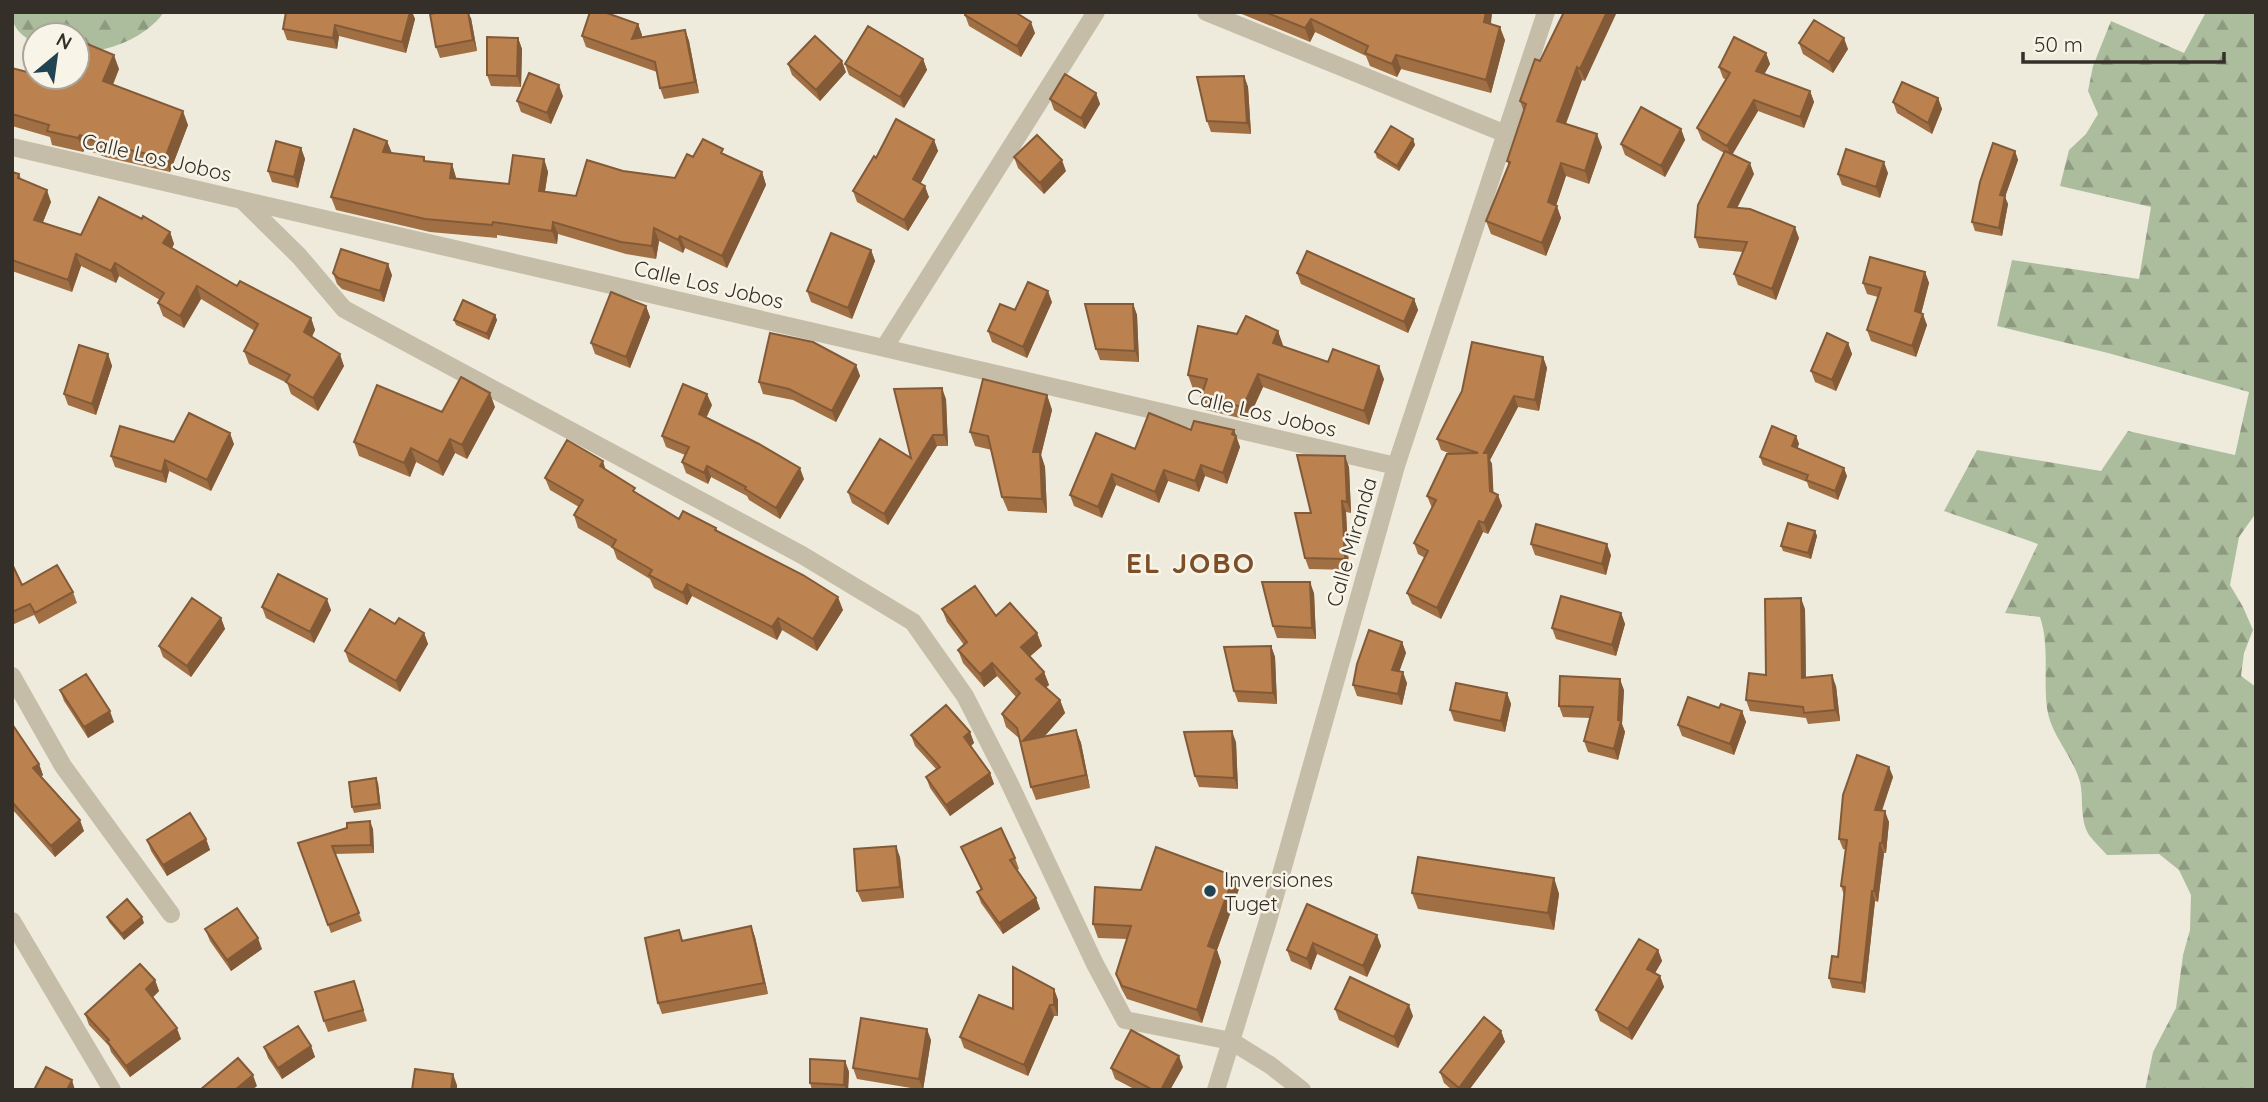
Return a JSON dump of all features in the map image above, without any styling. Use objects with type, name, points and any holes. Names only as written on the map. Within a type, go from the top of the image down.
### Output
[{"type":"street","points":[[884,348],[1096,12]]},
{"type":"street","points":[[1206,12],[1506,134]]},
{"type":"street","name":"Calle Miranda","points":[[1216,1090],[1267,924],[1396,466],[1546,12]]},
{"type":"street","name":"Calle Los Jobos","points":[[12,147],[1396,466]]},
{"type":"street","points":[[242,200],[299,256],[344,309],[802,555],[913,622],[965,696],[1095,964],[1125,1020],[1231,1041],[1270,1065],[1302,1090]]},
{"type":"street","points":[[12,676],[63,766],[171,914]]},
{"type":"street","points":[[12,921],[112,1090]]},
{"type":"green space","points":[[12,12],[164,12],[137,36],[91,52],[91,21],[21,21],[21,33],[12,18]]},
{"type":"green space","points":[[2206,12],[2256,12],[2256,513],[2239,537],[2230,585],[2253,630],[2244,653],[2241,676],[2256,687],[2256,1090],[2145,1090],[2153,1052],[2176,1008],[2183,955],[2190,930],[2191,895],[2179,870],[2159,854],[2107,855],[2086,829],[2077,772],[2049,718],[2046,651],[2040,617],[2005,613],[2038,544],[1944,511],[1977,450],[2101,471],[2128,431],[2235,455],[2249,392],[1997,326],[2012,260],[2139,279],[2151,207],[2060,186],[2069,150],[2086,134],[2098,114],[2088,91],[2093,66],[2111,21],[2184,53]]},
{"type":"building","points":[[286,12],[410,12],[402,42],[335,25],[333,38],[283,29]]},
{"type":"building","points":[[468,12],[473,40],[436,47],[430,14]]},
{"type":"building","points":[[590,12],[604,12],[638,24],[632,39],[685,30],[695,82],[660,88],[655,62],[582,36]]},
{"type":"building","points":[[966,12],[1015,12],[1031,22],[1017,46],[965,15]]},
{"type":"building","points":[[1265,12],[1486,12],[1484,22],[1500,27],[1486,80],[1396,55],[1392,64],[1365,53],[1368,46],[1311,19],[1305,28]]},
{"type":"building","points":[[1564,12],[1607,12],[1580,69],[1577,67],[1557,121],[1597,134],[1585,171],[1561,163],[1548,202],[1557,206],[1542,243],[1486,221],[1510,162],[1507,161],[1526,104],[1520,101],[1535,59],[1540,61]]},
{"type":"building","points":[[1814,20],[1844,38],[1829,62],[1799,43]]},
{"type":"building","points":[[868,26],[923,59],[900,97],[845,64]]},
{"type":"building","points":[[815,36],[842,61],[816,90],[788,64]]},
{"type":"building","points":[[487,37],[518,38],[517,76],[487,75]]},
{"type":"building","points":[[1734,37],[1766,53],[1756,71],[1810,91],[1800,117],[1754,100],[1727,146],[1697,128],[1730,73],[1719,67]]},
{"type":"building","points":[[91,45],[114,55],[103,81],[183,111],[165,158],[100,143],[80,135],[78,138],[47,131],[49,125],[12,114],[12,68],[21,70],[21,91],[91,91]]},
{"type":"building","points":[[529,73],[559,85],[547,113],[517,101]]},
{"type":"building","points":[[1065,74],[1096,93],[1081,118],[1050,99]]},
{"type":"building","points":[[1244,76],[1247,123],[1207,121],[1197,77]]},
{"type":"building","points":[[1902,82],[1938,98],[1928,123],[1893,102]]},
{"type":"building","points":[[1641,107],[1681,129],[1661,166],[1621,144]]},
{"type":"building","points":[[896,119],[934,140],[913,179],[925,186],[904,220],[853,191],[874,156],[876,158]]},
{"type":"building","points":[[1391,126],[1413,139],[1397,166],[1375,152]]},
{"type":"building","points":[[354,129],[387,141],[383,152],[452,164],[450,178],[509,184],[513,155],[544,159],[539,191],[576,196],[587,160],[623,171],[675,178],[687,154],[693,157],[703,139],[723,149],[721,153],[762,172],[722,256],[680,236],[678,240],[654,228],[652,246],[621,242],[553,222],[552,231],[493,222],[492,225],[425,219],[331,197]]},
{"type":"building","points":[[1037,135],[1062,160],[1040,183],[1014,157]]},
{"type":"building","points":[[276,141],[301,148],[294,177],[268,171]]},
{"type":"building","points":[[1993,143],[2015,151],[2000,195],[2005,196],[1999,228],[1972,222],[1980,182]]},
{"type":"building","points":[[1846,149],[1884,162],[1876,187],[1838,174]]},
{"type":"building","points":[[1725,151],[1750,163],[1728,207],[1750,209],[1795,227],[1772,289],[1734,274],[1747,242],[1695,237],[1698,205]]},
{"type":"building","points":[[12,172],[19,174],[18,178],[47,190],[34,220],[81,235],[99,197],[142,219],[143,216],[170,232],[163,243],[237,286],[240,281],[311,318],[304,332],[340,354],[313,398],[286,382],[290,375],[244,351],[258,324],[197,286],[180,316],[158,303],[164,293],[115,263],[111,271],[76,254],[68,280],[12,260]]},
{"type":"building","points":[[831,233],[871,250],[848,308],[807,291]]},
{"type":"building","points":[[341,249],[388,264],[380,291],[338,278],[333,273]]},
{"type":"building","points":[[1307,251],[1414,299],[1404,322],[1297,273]]},
{"type":"building","points":[[1870,257],[1925,272],[1915,311],[1923,314],[1912,346],[1867,330],[1881,288],[1863,283]]},
{"type":"building","points":[[1028,282],[1048,291],[1023,347],[988,331],[1000,304],[1015,310]]},
{"type":"building","points":[[611,292],[646,306],[626,357],[591,343]]},
{"type":"building","points":[[463,300],[495,315],[487,334],[454,320]]},
{"type":"building","points":[[1085,304],[1133,304],[1135,351],[1096,349]]},
{"type":"building","points":[[1246,316],[1278,331],[1273,343],[1328,362],[1333,349],[1379,366],[1364,411],[1258,374],[1243,407],[1201,397],[1207,379],[1188,375],[1198,326],[1237,334]]},
{"type":"building","points":[[770,333],[813,342],[856,365],[832,411],[789,389],[759,382]]},
{"type":"building","points":[[1827,333],[1848,343],[1832,380],[1811,371]]},
{"type":"building","points":[[1472,342],[1543,357],[1535,400],[1514,396],[1484,453],[1488,453],[1490,491],[1498,495],[1484,523],[1479,521],[1437,608],[1407,593],[1428,551],[1414,543],[1436,500],[1427,496],[1447,454],[1478,453],[1437,439],[1462,391]]},
{"type":"building","points":[[79,345],[108,354],[92,404],[64,394]]},
{"type":"building","points":[[461,377],[490,393],[462,445],[450,439],[438,462],[411,448],[404,463],[354,442],[377,385],[442,412]]},
{"type":"building","points":[[983,379],[1047,395],[1033,452],[1040,452],[1042,499],[1002,497],[988,436],[970,432]]},
{"type":"building","points":[[683,384],[707,394],[699,414],[800,468],[776,508],[745,489],[746,487],[707,466],[704,473],[682,462],[689,447],[662,436]]},
{"type":"building","points":[[942,388],[944,435],[933,435],[884,514],[848,492],[880,439],[911,458],[894,389]]},
{"type":"building","points":[[189,413],[230,433],[207,480],[165,460],[162,472],[111,456],[120,426],[174,442]]},
{"type":"building","points":[[1149,413],[1191,430],[1194,421],[1234,430],[1232,434],[1236,436],[1223,473],[1201,465],[1195,481],[1164,470],[1155,492],[1112,474],[1098,507],[1070,495],[1096,433],[1135,449]]},
{"type":"building","points":[[1772,426],[1796,436],[1792,446],[1844,468],[1835,491],[1806,480],[1808,475],[1760,457]]},
{"type":"building","points":[[567,440],[603,461],[600,466],[635,488],[633,491],[679,519],[683,511],[803,575],[838,597],[813,639],[778,618],[772,627],[687,584],[683,593],[649,575],[652,570],[612,547],[616,540],[574,515],[583,500],[545,478]]},
{"type":"building","points":[[1297,455],[1345,456],[1347,502],[1342,501],[1345,559],[1305,558],[1295,513],[1311,513]]},
{"type":"building","points":[[1788,523],[1815,531],[1808,553],[1781,546]]},
{"type":"building","points":[[1536,524],[1607,544],[1602,564],[1531,544]]},
{"type":"building","points":[[12,564],[22,585],[57,565],[73,592],[35,613],[30,604],[12,612]]},
{"type":"building","points":[[278,574],[327,599],[310,632],[262,607]]},
{"type":"building","points":[[1262,582],[1310,582],[1312,628],[1273,626]]},
{"type":"building","points":[[975,586],[996,616],[1010,603],[1037,633],[1021,647],[1044,672],[1036,679],[1060,700],[1023,741],[1076,730],[1086,775],[1031,787],[1017,728],[1002,714],[1020,693],[992,663],[980,674],[958,650],[967,642],[942,609]]},
{"type":"building","points":[[1561,596],[1621,613],[1612,645],[1552,628]]},
{"type":"building","points":[[192,598],[221,618],[187,666],[159,646]]},
{"type":"building","points":[[1801,598],[1802,678],[1832,675],[1835,710],[1804,713],[1803,707],[1746,700],[1749,673],[1766,675],[1765,599]]},
{"type":"building","points":[[370,609],[395,624],[399,618],[424,633],[396,681],[345,651]]},
{"type":"building","points":[[1369,630],[1402,642],[1392,670],[1403,672],[1398,694],[1353,685]]},
{"type":"building","points":[[1271,646],[1273,693],[1234,691],[1224,647]]},
{"type":"building","points":[[86,674],[110,711],[84,727],[60,690]]},
{"type":"building","points":[[1560,676],[1620,679],[1618,720],[1621,721],[1614,749],[1584,741],[1593,707],[1559,706]]},
{"type":"building","points":[[1456,683],[1507,693],[1501,721],[1450,710]]},
{"type":"building","points":[[1688,697],[1719,708],[1721,704],[1742,711],[1730,744],[1678,725]]},
{"type":"building","points":[[946,705],[970,732],[964,737],[990,773],[946,805],[926,777],[940,767],[911,735]]},
{"type":"building","points":[[12,724],[39,764],[33,768],[80,820],[51,846],[12,802]]},
{"type":"building","points":[[1232,731],[1234,778],[1195,776],[1184,732]]},
{"type":"building","points":[[1857,755],[1889,767],[1875,810],[1885,811],[1882,843],[1872,891],[1862,983],[1829,978],[1832,956],[1838,957],[1845,887],[1841,886],[1847,840],[1839,839],[1843,795]]},
{"type":"building","points":[[376,778],[379,804],[352,807],[349,782]]},
{"type":"building","points":[[190,813],[206,839],[163,865],[147,840]]},
{"type":"building","points":[[370,821],[371,845],[332,846],[359,913],[328,925],[298,843],[347,828],[347,823]]},
{"type":"building","points":[[1001,828],[1015,858],[1010,860],[1036,898],[999,923],[977,892],[982,889],[961,847]]},
{"type":"building","points":[[896,846],[900,887],[857,891],[854,849]]},
{"type":"building","points":[[1156,847],[1234,876],[1208,946],[1216,949],[1197,1010],[1122,986],[1116,974],[1131,926],[1093,924],[1095,887],[1141,890]]},
{"type":"building","points":[[1418,857],[1554,878],[1548,913],[1412,893]]},
{"type":"building","points":[[127,899],[142,917],[122,934],[107,917]]},
{"type":"building","points":[[1307,904],[1377,935],[1363,966],[1313,943],[1307,959],[1287,950]]},
{"type":"building","points":[[237,908],[258,938],[227,960],[205,929]]},
{"type":"building","points":[[751,926],[764,983],[658,1003],[645,938],[679,930],[682,941]]},
{"type":"building","points":[[1639,939],[1658,950],[1647,969],[1660,976],[1628,1029],[1596,1010]]},
{"type":"building","points":[[140,964],[155,980],[146,989],[177,1028],[126,1066],[107,1041],[109,1040],[85,1014]]},
{"type":"building","points":[[1013,967],[1054,989],[1054,1005],[1050,1005],[1024,1065],[960,1037],[979,995],[1013,1009]]},
{"type":"building","points":[[1350,977],[1409,1005],[1394,1037],[1335,1009]]},
{"type":"building","points":[[354,981],[363,1010],[324,1021],[315,992]]},
{"type":"building","points":[[1484,1017],[1501,1031],[1459,1088],[1440,1072]]},
{"type":"building","points":[[861,1018],[927,1029],[919,1079],[853,1068]]},
{"type":"building","points":[[298,1026],[311,1046],[278,1068],[264,1047]]},
{"type":"building","points":[[1131,1030],[1179,1056],[1161,1090],[1153,1090],[1111,1068]]},
{"type":"building","points":[[238,1058],[253,1075],[235,1090],[200,1090]]},
{"type":"building","points":[[810,1059],[845,1061],[844,1085],[810,1083]]},
{"type":"building","points":[[46,1067],[72,1080],[67,1090],[34,1090]]},
{"type":"building","points":[[415,1069],[453,1074],[451,1090],[412,1090]]},
{"type":"place","name":"Inversiones Tuget","points":[[1210,891]]},
{"type":"district","name":"EL JOBO","points":[[1191,562]]}]
